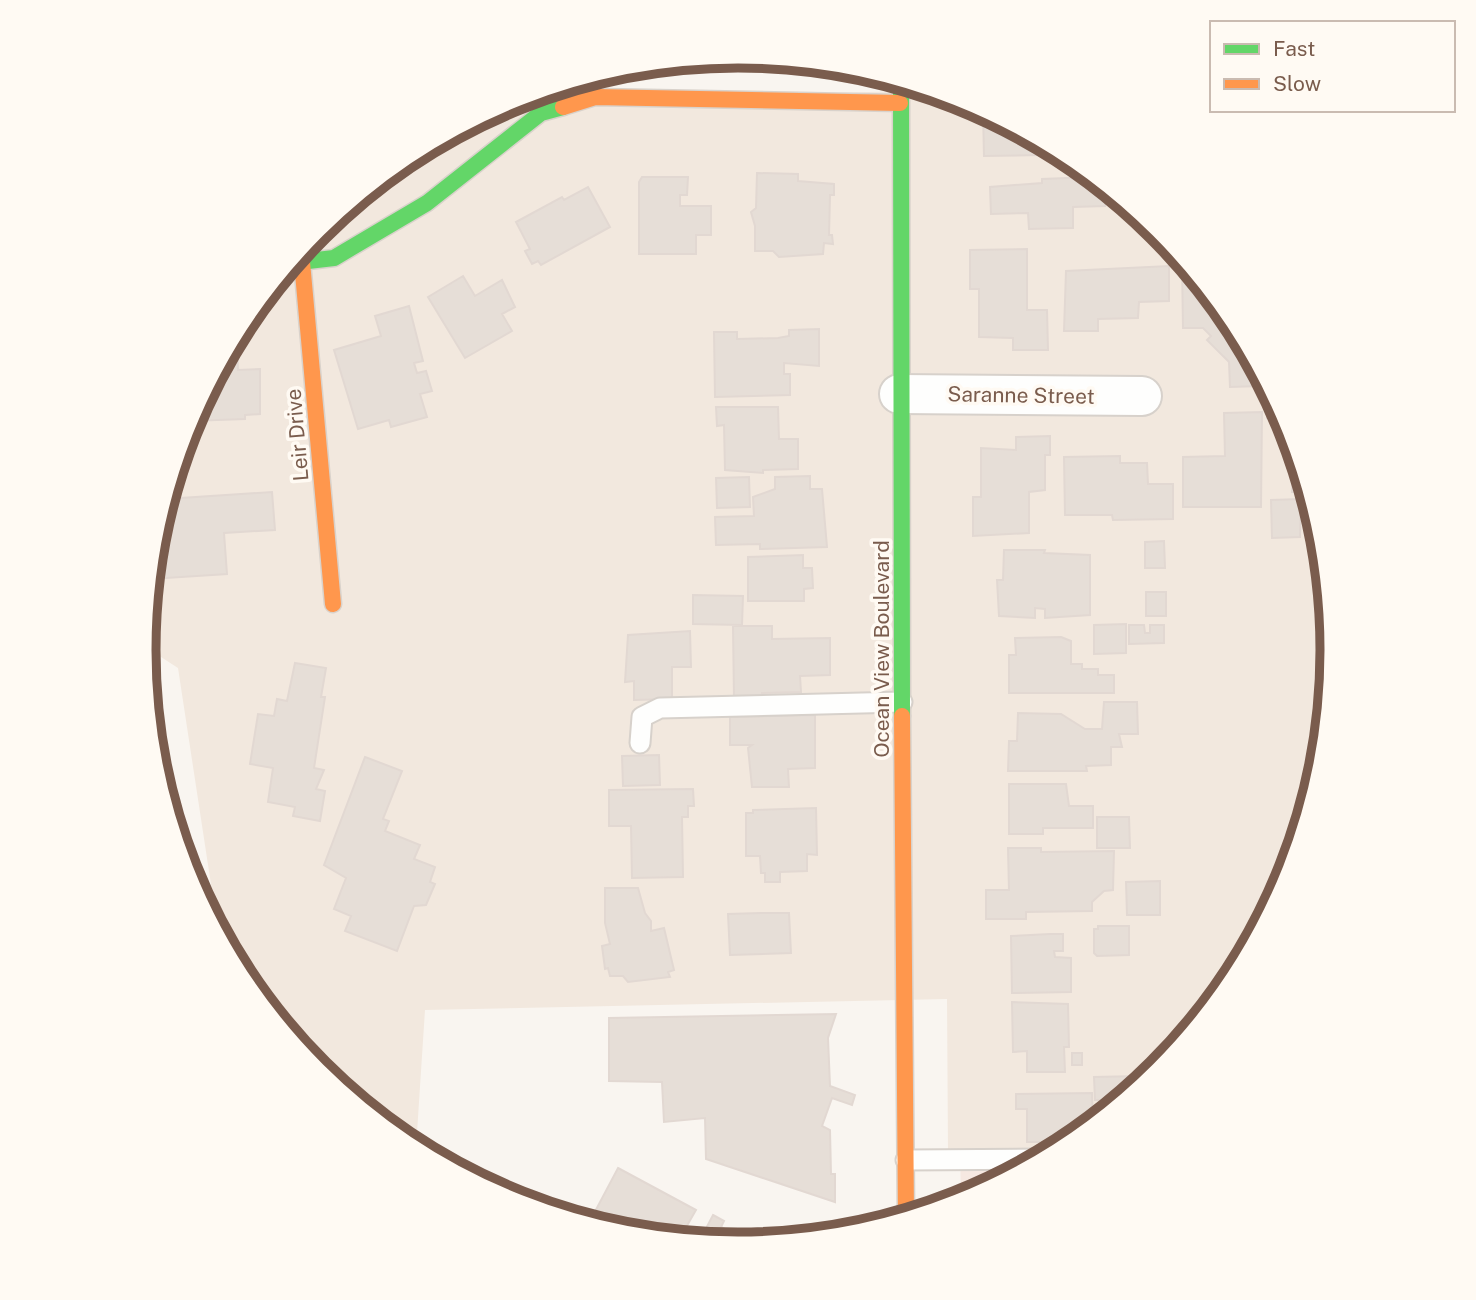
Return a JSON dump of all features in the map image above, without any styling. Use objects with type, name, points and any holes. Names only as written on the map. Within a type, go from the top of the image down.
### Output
[{"type":"street","name":"Ocean View Boulevard","points":[[901,92],[906,1207]]},
{"type":"street","points":[[306,261],[334,258],[427,203],[541,113],[595,97],[900,103]]},
{"type":"street","name":"Leir Drive","points":[[298,270],[333,604]]},
{"type":"street","name":"Saranne Street","points":[[900,394],[1142,396]]},
{"type":"lane","points":[[640,743],[642,717],[660,708],[902,702]]},
{"type":"lane","points":[[906,1160],[1019,1159]]},
{"type":"shaded area","points":[[899,91],[961,113],[1029,146],[1092,188],[1122,213],[1175,266],[1200,296],[1242,359],[1260,393],[1289,463],[1300,499],[1309,537],[1319,612],[1319,688],[1309,763],[1300,801],[1289,837],[1260,907],[1242,941],[1200,1004],[1175,1034],[1122,1087],[1092,1112],[1037,1149],[948,1149],[947,999],[425,1010],[417,1135],[354,1087],[301,1034],[254,973],[216,907],[211,895],[178,668],[156,654],[157,612],[167,537],[187,463],[201,427],[234,359],[276,296],[301,266],[354,213],[384,188],[447,146],[481,128],[541,103]]},
{"type":"shaded area","points":[[1037,1149],[961,1187],[960,1150]]},
{"type":"building","points":[[983,123],[1029,146],[1040,155],[984,156]]},
{"type":"building","points":[[757,173],[798,174],[798,181],[834,184],[834,195],[830,195],[829,235],[832,235],[833,244],[824,243],[823,254],[779,257],[773,251],[755,251],[755,226],[751,212],[756,208]]},
{"type":"building","points":[[642,177],[688,177],[687,195],[680,195],[680,206],[711,206],[711,235],[696,235],[696,254],[639,254],[639,182]]},
{"type":"building","points":[[1077,178],[1105,199],[1105,206],[1073,207],[1073,228],[1029,229],[1028,213],[991,214],[990,187],[1042,183],[1042,179]]},
{"type":"building","points":[[588,187],[610,227],[541,265],[538,261],[532,264],[525,251],[530,249],[516,222],[562,197],[564,200]]},
{"type":"building","points":[[1027,249],[1027,310],[1047,310],[1048,350],[1013,350],[1013,338],[979,337],[979,289],[970,289],[970,250]]},
{"type":"building","points":[[1169,266],[1169,301],[1139,302],[1138,318],[1098,319],[1098,331],[1064,331],[1066,271]]},
{"type":"building","points":[[1182,275],[1222,327],[1256,386],[1230,387],[1229,362],[1207,340],[1211,336],[1203,328],[1183,328]]},
{"type":"building","points":[[463,276],[475,296],[502,280],[515,307],[502,314],[512,331],[465,358],[428,297]]},
{"type":"building","points":[[409,306],[423,361],[414,363],[417,373],[426,371],[432,391],[420,394],[427,417],[391,427],[389,420],[358,429],[334,350],[381,336],[375,316]]},
{"type":"building","points":[[819,329],[819,366],[784,363],[784,374],[790,374],[790,395],[715,397],[714,332],[737,332],[737,339],[778,338],[789,336],[789,330]]},
{"type":"building","points":[[237,354],[238,370],[260,369],[260,414],[245,415],[245,419],[204,420]]},
{"type":"building","points":[[716,407],[778,407],[779,439],[798,439],[798,469],[763,470],[763,473],[725,470],[724,425],[717,426]]},
{"type":"building","points":[[1262,412],[1261,507],[1183,507],[1183,457],[1225,456],[1224,413]]},
{"type":"building","points":[[1050,436],[1050,455],[1045,455],[1045,490],[1029,492],[1029,533],[973,536],[973,497],[981,497],[981,448],[1016,450],[1016,437]]},
{"type":"building","points":[[1120,456],[1120,463],[1147,463],[1148,484],[1173,484],[1173,519],[1113,520],[1112,515],[1065,515],[1064,457]]},
{"type":"building","points":[[810,476],[810,489],[822,489],[827,547],[760,549],[760,544],[716,545],[715,517],[754,516],[753,497],[775,489],[775,477]]},
{"type":"building","points":[[749,477],[750,507],[717,508],[716,478]]},
{"type":"building","points":[[1293,477],[1298,492],[1292,492]]},
{"type":"building","points":[[272,492],[275,530],[224,533],[227,574],[161,578],[176,498]]},
{"type":"building","points":[[1300,499],[1300,537],[1272,538],[1271,500]]},
{"type":"building","points":[[1164,541],[1165,568],[1145,568],[1145,542]]},
{"type":"building","points":[[1004,550],[1045,550],[1044,553],[1090,555],[1090,615],[1045,618],[1045,609],[1035,608],[1035,618],[999,616],[997,580],[1003,580]]},
{"type":"building","points":[[803,555],[803,568],[812,568],[813,588],[804,589],[804,601],[748,601],[748,557]]},
{"type":"building","points":[[1146,592],[1166,592],[1166,616],[1146,616]]},
{"type":"building","points":[[693,595],[743,596],[742,625],[693,624]]},
{"type":"building","points":[[1126,624],[1126,653],[1094,654],[1094,625]]},
{"type":"building","points":[[1129,625],[1144,625],[1145,633],[1150,633],[1150,625],[1164,625],[1164,643],[1129,644]]},
{"type":"building","points":[[733,626],[772,626],[772,639],[830,638],[830,675],[800,676],[801,692],[762,693],[762,698],[734,698]]},
{"type":"building","points":[[690,631],[691,667],[672,667],[672,699],[634,700],[634,681],[625,682],[628,635]]},
{"type":"building","points":[[1061,637],[1071,641],[1071,664],[1082,664],[1082,669],[1098,669],[1098,675],[1114,675],[1114,693],[1009,693],[1009,655],[1016,655],[1015,638]]},
{"type":"building","points":[[295,663],[326,668],[321,697],[325,697],[314,768],[324,770],[316,789],[325,791],[320,821],[293,816],[295,807],[268,802],[273,768],[250,764],[258,714],[274,716],[277,699],[287,701]]},
{"type":"building","points":[[1104,702],[1137,702],[1138,734],[1119,734],[1122,747],[1111,747],[1111,765],[1086,766],[1087,771],[1008,771],[1009,741],[1017,741],[1018,713],[1061,714],[1085,729],[1102,729]]},
{"type":"building","points":[[815,715],[815,768],[788,769],[789,787],[752,787],[748,748],[752,745],[730,745],[730,717]]},
{"type":"building","points":[[659,755],[660,785],[623,786],[622,756]]},
{"type":"building","points":[[365,757],[402,771],[383,819],[389,821],[385,831],[420,845],[414,859],[435,867],[430,882],[435,884],[426,905],[414,906],[397,951],[345,931],[351,916],[334,909],[346,878],[324,865]]},
{"type":"building","points":[[1009,784],[1066,784],[1069,806],[1093,806],[1093,828],[1043,828],[1043,834],[1009,834]]},
{"type":"building","points":[[693,789],[694,806],[688,806],[688,817],[682,817],[683,877],[632,878],[631,826],[609,826],[609,790]]},
{"type":"building","points":[[816,808],[817,855],[807,854],[807,871],[780,872],[780,882],[765,882],[765,873],[761,873],[760,856],[746,856],[746,813],[753,813],[753,810]]},
{"type":"building","points":[[1097,817],[1129,817],[1130,848],[1097,848]]},
{"type":"building","points":[[1008,848],[1041,848],[1041,852],[1114,851],[1113,890],[1104,891],[1092,902],[1092,911],[1026,912],[1026,919],[986,919],[986,890],[1009,890]]},
{"type":"building","points":[[1160,881],[1160,915],[1127,915],[1126,882]]},
{"type":"building","points":[[605,888],[638,888],[645,913],[651,921],[651,931],[664,928],[674,970],[668,972],[670,977],[628,982],[623,976],[610,976],[608,968],[605,969],[602,946],[610,944],[605,923]]},
{"type":"building","points":[[789,913],[791,953],[730,955],[728,914]]},
{"type":"building","points":[[1098,926],[1129,926],[1129,955],[1097,956],[1094,953],[1094,929],[1098,929]]},
{"type":"building","points":[[1063,934],[1063,951],[1054,951],[1055,957],[1071,958],[1071,992],[1012,993],[1011,936]]},
{"type":"building","points":[[1012,1002],[1068,1004],[1069,1047],[1064,1047],[1065,1072],[1027,1072],[1027,1051],[1013,1052]]},
{"type":"building","points":[[836,1014],[828,1038],[830,1086],[855,1095],[852,1105],[832,1098],[822,1126],[830,1130],[835,1202],[706,1159],[705,1118],[664,1122],[662,1082],[609,1081],[609,1018]]},
{"type":"building","points":[[1072,1053],[1082,1053],[1082,1065],[1072,1065]]},
{"type":"building","points":[[1133,1076],[1106,1100],[1095,1100],[1094,1077]]},
{"type":"building","points":[[1092,1093],[1093,1112],[1048,1142],[1027,1142],[1027,1109],[1016,1109],[1016,1094]]},
{"type":"building","points":[[618,1168],[696,1210],[685,1229],[594,1214]]},
{"type":"building","points":[[713,1215],[724,1221],[721,1227],[730,1232],[705,1231]]},
{"type":"traffic: fast","points":[[901,92],[902,716]]},
{"type":"traffic: fast","points":[[306,261],[334,258],[427,203],[541,113],[563,107]]},
{"type":"traffic: slow","points":[[563,107],[595,97],[900,103]]},
{"type":"traffic: slow","points":[[302,265],[333,604]]},
{"type":"traffic: slow","points":[[902,716],[906,1207]]}]
